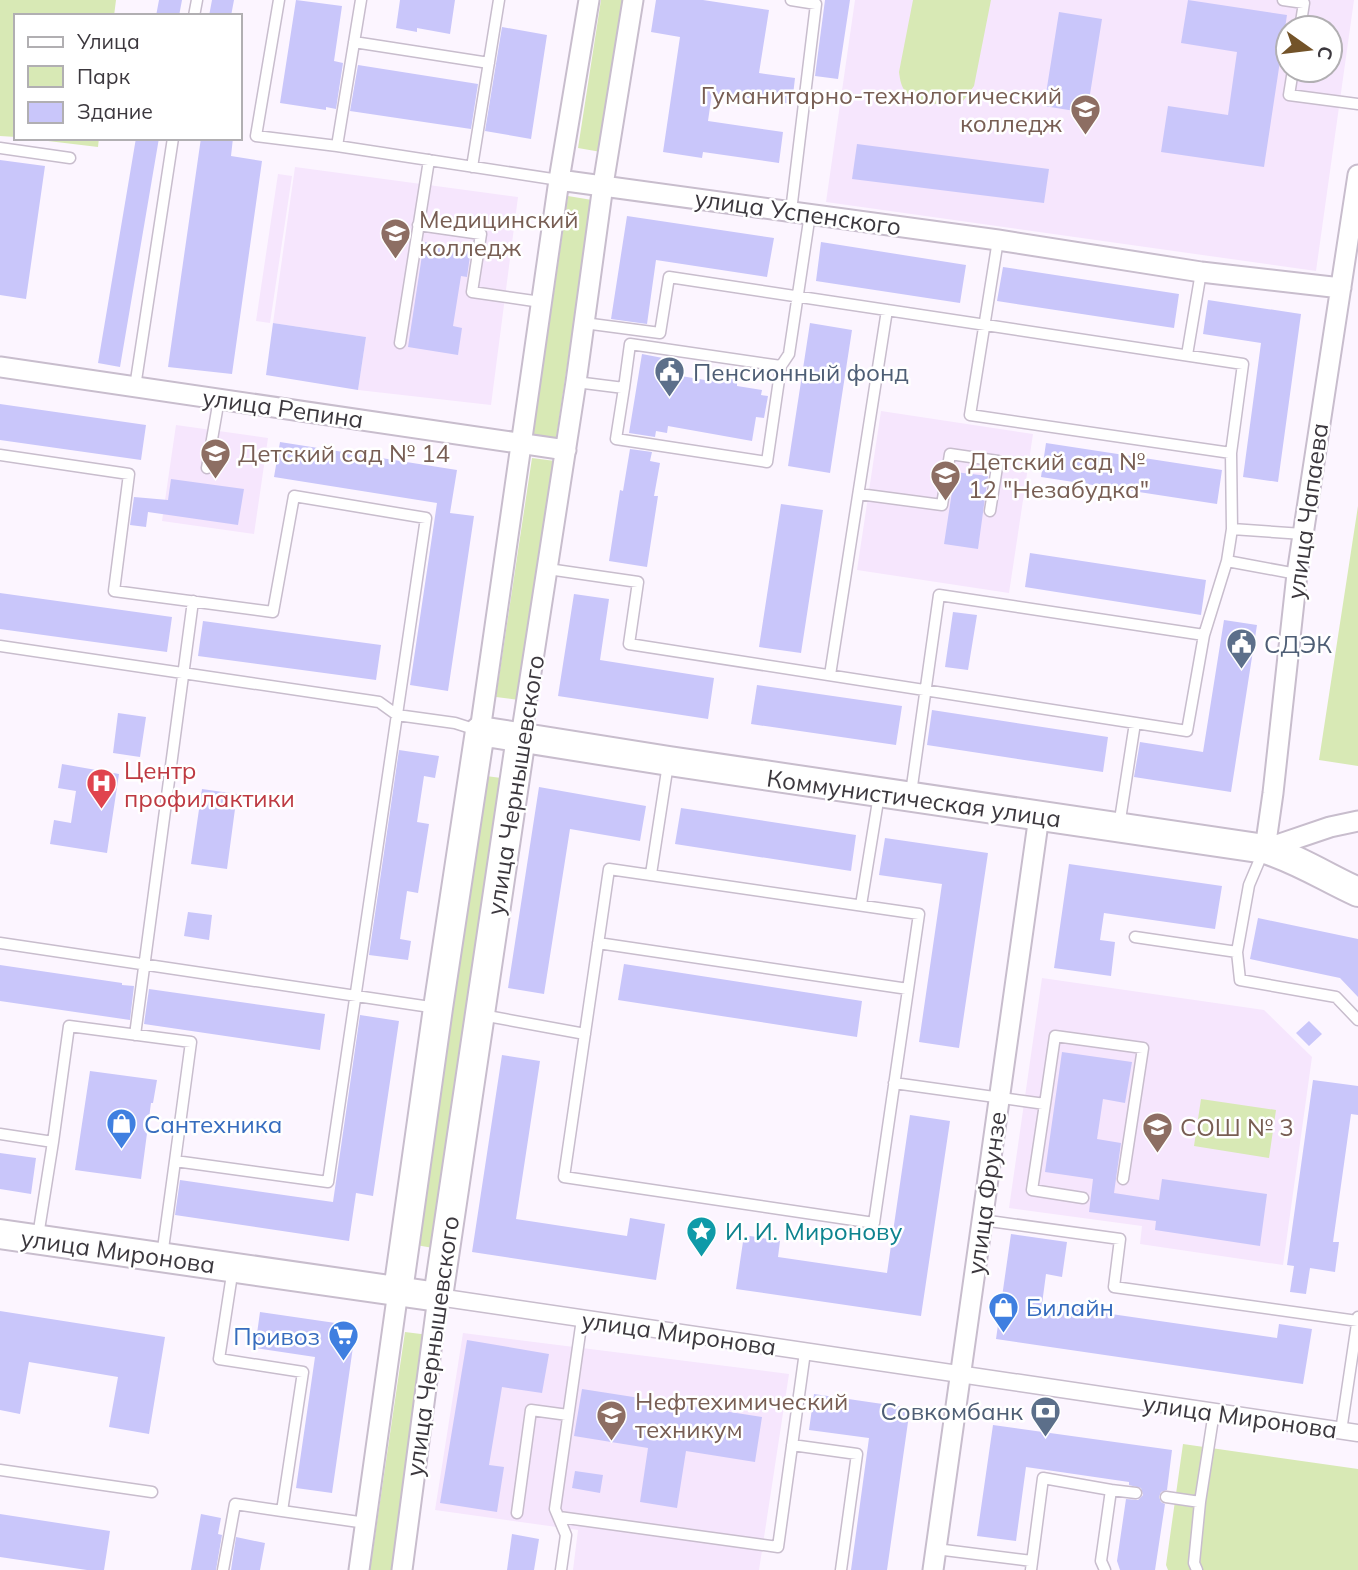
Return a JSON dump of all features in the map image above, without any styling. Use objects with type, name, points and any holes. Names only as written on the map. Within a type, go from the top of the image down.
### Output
[{"type":"main road","name":"Коммунистическая улица","points":[[480,731],[1265,849],[1314,868],[1353,893]]},
{"type":"main road","name":"улица Чернышевского","points":[[398,1292],[480,731]]},
{"type":"main road","name":"улица Чернышевского","points":[[438,1297],[521,737]]},
{"type":"main road","name":"улица Миронова","points":[[0,1234],[438,1297]]},
{"type":"street","name":"улица Чернышевского","points":[[480,731],[559,180],[589,0]]},
{"type":"street","name":"улица Чернышевского","points":[[521,737],[633,0]]},
{"type":"street","name":"улица Чапаева","points":[[1265,849],[1297,574],[1358,175]]},
{"type":"street","name":"улица Успенского","points":[[559,180],[998,240],[1201,272],[1341,288]]},
{"type":"street","name":"улица Репина","points":[[0,367],[566,450]]},
{"type":"street","name":"улица Фрунзе","points":[[933,1570],[1039,816]]},
{"type":"street","points":[[1265,849],[1330,827],[1358,821]]},
{"type":"street","name":"улица Чернышевского","points":[[359,1570],[398,1292]]},
{"type":"street","name":"улица Чернышевского","points":[[402,1570],[438,1297]]},
{"type":"street","name":"улица Миронова","points":[[438,1297],[1358,1433]]},
{"type":"lane","name":"улица Успенского","points":[[279,0],[256,136],[559,180]]},
{"type":"lane","points":[[337,146],[361,0]]},
{"type":"lane","points":[[472,167],[499,0]]},
{"type":"lane","points":[[781,366],[630,344],[616,439],[767,461],[781,366],[789,354],[797,296],[800,213],[816,4],[791,0]]},
{"type":"lane","points":[[1283,0],[1304,3],[1302,14]]},
{"type":"lane","points":[[354,42],[489,63]]},
{"type":"lane","points":[[1291,84],[1290,95],[1358,104]]},
{"type":"lane","points":[[135,387],[173,140]]},
{"type":"lane","points":[[0,148],[70,158]]},
{"type":"lane","points":[[400,343],[429,160]]},
{"type":"lane","points":[[418,225],[481,234],[472,292],[541,302]]},
{"type":"lane","points":[[998,240],[970,415],[1231,453]]},
{"type":"lane","points":[[1187,355],[1201,272]]},
{"type":"lane","points":[[548,569],[638,582],[629,644],[1187,731],[1204,635],[1227,561],[1232,529],[1231,453],[1243,364],[669,277],[660,333],[584,323]]},
{"type":"lane","points":[[830,676],[887,310]]},
{"type":"lane","points":[[576,382],[624,388]]},
{"type":"lane","points":[[207,468],[219,399]]},
{"type":"lane","points":[[859,494],[942,505],[950,454],[998,461],[990,511]]},
{"type":"lane","points":[[0,455],[129,474],[114,592],[273,611],[294,496],[426,518],[328,1182],[175,1161]]},
{"type":"lane","points":[[1232,529],[1303,534]]},
{"type":"lane","points":[[1227,561],[1297,574]]},
{"type":"lane","points":[[910,797],[939,595],[1204,635]]},
{"type":"lane","points":[[135,1035],[193,601]]},
{"type":"lane","points":[[0,646],[379,702],[397,715],[455,723],[480,731]]},
{"type":"lane","points":[[1119,828],[1135,723]]},
{"type":"lane","points":[[651,874],[669,761]]},
{"type":"lane","points":[[862,905],[879,793]]},
{"type":"lane","points":[[1265,849],[1249,886],[1237,953],[1240,980],[1336,997],[1358,1020]]},
{"type":"lane","points":[[609,869],[862,905],[919,914],[874,1223],[564,1177],[609,869]]},
{"type":"lane","points":[[1135,937],[1237,953]]},
{"type":"lane","points":[[0,943],[438,1008]]},
{"type":"lane","points":[[598,943],[908,989]]},
{"type":"lane","points":[[480,1014],[585,1034]]},
{"type":"lane","points":[[38,1240],[69,1026],[191,1042],[162,1257]]},
{"type":"lane","points":[[1083,1198],[1032,1190],[1055,1036],[1143,1048],[1124,1179]]},
{"type":"lane","points":[[894,1083],[1045,1104]]},
{"type":"lane","points":[[0,1134],[53,1142]]},
{"type":"lane","points":[[982,1220],[1120,1239],[1114,1287],[1358,1319],[1341,1431]]},
{"type":"lane","points":[[233,1268],[219,1359],[303,1372],[282,1511]]},
{"type":"lane","points":[[561,1570],[566,1535],[555,1509],[582,1319]]},
{"type":"lane","points":[[559,1517],[778,1547],[805,1352]]},
{"type":"lane","points":[[517,1513],[531,1410],[568,1415]]},
{"type":"lane","points":[[1197,1570],[1194,1563],[1200,1503],[1214,1412]]},
{"type":"lane","points":[[792,1445],[857,1454],[841,1570]]},
{"type":"lane","points":[[0,1470],[152,1492]]},
{"type":"lane","points":[[936,1549],[1032,1565],[1043,1478],[1136,1493]]},
{"type":"lane","points":[[1105,1570],[1101,1561],[1111,1490]]},
{"type":"lane","points":[[1166,1497],[1200,1503]]},
{"type":"lane","points":[[223,1570],[235,1504],[366,1523]]},
{"type":"shaded area","name":"Гуманитарно-технологический колледж","points":[[855,0],[1354,0],[1344,71],[1344,14],[1274,14],[1274,84],[1342,84],[1316,271],[826,202]]},
{"type":"shaded area","name":"Медицинский колледж","points":[[295,167],[518,197],[491,405],[358,390],[366,337],[273,323]]},
{"type":"shaded area","points":[[278,174],[292,176],[270,323],[256,321]]},
{"type":"shaded area","name":"Детский сад № 12 \"Незабудка\"","points":[[881,411],[1033,434],[1009,593],[857,570]]},
{"type":"shaded area","name":"Детский сад № 14","points":[[176,425],[268,438],[254,534],[162,521]]},
{"type":"shaded area","name":"СОШ № 3","points":[[1042,978],[1264,1010],[1312,1057],[1283,1265],[1140,1244],[1142,1226],[1009,1208]]},
{"type":"shaded area","name":"Нефтехимический техникум","points":[[463,1333],[789,1374],[759,1570],[573,1570],[578,1530],[435,1510]]},
{"type":"green space","points":[[0,0],[116,0],[114,14],[14,14],[14,137],[0,136]]},
{"type":"green space","points":[[601,0],[625,0],[601,152],[578,148]]},
{"type":"green space","points":[[913,0],[991,0],[974,86],[963,101],[949,104],[927,103],[903,89],[899,72]]},
{"type":"green space","points":[[40,140],[99,140],[98,147]]},
{"type":"green space","points":[[568,196],[592,200],[556,439],[533,435]]},
{"type":"green space","points":[[532,458],[555,461],[519,700],[496,697]]},
{"type":"green space","points":[[1358,506],[1358,766],[1319,760]]},
{"type":"green space","points":[[486,776],[509,779],[439,1249],[416,1245]]},
{"type":"green space","points":[[1201,1099],[1276,1110],[1269,1158],[1194,1146]]},
{"type":"green space","points":[[405,1332],[429,1335],[394,1570],[370,1570]]},
{"type":"green space","points":[[1183,1444],[1358,1469],[1358,1570],[1168,1570],[1166,1565]]},
{"type":"building","points":[[159,0],[182,0],[179,14],[156,14]]},
{"type":"building","points":[[212,0],[234,0],[231,14],[209,14]]},
{"type":"building","points":[[296,0],[342,6],[334,61],[343,63],[336,109],[280,103]]},
{"type":"building","points":[[400,0],[455,0],[450,34],[417,28],[417,32],[396,28]]},
{"type":"building","points":[[656,0],[703,0],[769,10],[759,73],[795,78],[792,104],[712,93],[708,121],[783,132],[779,163],[703,152],[702,158],[663,152],[680,37],[651,32]]},
{"type":"building","points":[[825,0],[850,0],[838,79],[815,76]]},
{"type":"building","points":[[1188,0],[1280,14],[1274,14],[1274,84],[1277,84],[1264,167],[1161,152],[1168,106],[1228,115],[1237,52],[1181,43]]},
{"type":"building","points":[[1059,12],[1102,19],[1087,113],[1044,106]]},
{"type":"building","points":[[502,27],[547,35],[531,139],[485,131]]},
{"type":"building","points":[[358,65],[478,84],[471,129],[350,111]]},
{"type":"building","points":[[136,140],[159,140],[120,367],[98,363]]},
{"type":"building","points":[[201,140],[233,140],[231,156],[262,161],[232,374],[168,367]]},
{"type":"building","points":[[857,144],[1049,169],[1044,203],[852,179]]},
{"type":"building","points":[[0,160],[45,166],[26,299],[0,295]]},
{"type":"building","points":[[627,216],[774,238],[767,277],[656,260],[647,324],[611,319]]},
{"type":"building","points":[[424,242],[471,249],[467,277],[461,276],[453,326],[462,328],[458,355],[408,347]]},
{"type":"building","points":[[821,242],[966,265],[960,303],[816,281]]},
{"type":"building","points":[[1003,267],[1179,294],[1174,328],[997,301]]},
{"type":"building","points":[[1208,300],[1301,314],[1278,482],[1243,477],[1261,343],[1203,334]]},
{"type":"building","points":[[273,323],[366,337],[358,390],[266,375]]},
{"type":"building","points":[[810,323],[852,330],[830,473],[788,466]]},
{"type":"building","points":[[642,354],[668,359],[666,368],[676,370],[675,375],[705,380],[706,375],[737,380],[737,386],[762,390],[761,395],[768,396],[764,418],[756,417],[752,441],[668,426],[667,433],[656,431],[655,437],[629,433]]},
{"type":"building","points":[[0,404],[146,425],[141,460],[0,440]]},
{"type":"building","points":[[280,442],[457,470],[450,513],[474,516],[448,691],[410,685],[437,503],[274,477]]},
{"type":"building","points":[[1046,443],[1222,470],[1217,504],[1041,477]]},
{"type":"building","points":[[630,449],[652,452],[650,461],[660,463],[654,496],[658,496],[647,567],[609,561],[620,490],[623,491]]},
{"type":"building","points":[[955,472],[988,476],[978,549],[944,544]]},
{"type":"building","points":[[171,479],[244,489],[238,525],[148,512],[146,527],[130,525],[134,497],[168,500]]},
{"type":"building","points":[[781,504],[823,510],[801,653],[759,647]]},
{"type":"building","points":[[1030,553],[1206,580],[1201,615],[1025,587]]},
{"type":"building","points":[[0,593],[172,617],[167,652],[0,629]]},
{"type":"building","points":[[574,594],[609,599],[600,660],[714,678],[708,719],[558,696]]},
{"type":"building","points":[[953,612],[977,615],[968,670],[945,667]]},
{"type":"building","points":[[1224,620],[1257,625],[1231,792],[1134,777],[1140,742],[1203,752]]},
{"type":"building","points":[[203,621],[381,645],[376,680],[198,656]]},
{"type":"building","points":[[757,685],[902,706],[896,745],[751,724]]},
{"type":"building","points":[[932,710],[1108,737],[1103,772],[927,745]]},
{"type":"building","points":[[118,713],[146,717],[140,757],[113,753]]},
{"type":"building","points":[[399,750],[439,756],[435,778],[424,776],[417,822],[429,824],[418,893],[407,891],[400,939],[411,941],[408,960],[369,955]]},
{"type":"building","points":[[62,764],[119,774],[107,853],[50,844],[54,820],[71,823],[76,791],[58,788]]},
{"type":"building","points":[[539,787],[646,806],[640,841],[570,829],[544,994],[508,988]]},
{"type":"building","points":[[202,789],[237,794],[227,869],[191,864]]},
{"type":"building","points":[[681,808],[856,835],[851,871],[675,844]]},
{"type":"building","points":[[885,838],[988,853],[959,1048],[919,1042],[942,884],[879,875]]},
{"type":"building","points":[[1069,864],[1222,886],[1215,929],[1104,913],[1100,940],[1115,942],[1111,976],[1054,968]]},
{"type":"building","points":[[188,912],[212,915],[209,940],[184,936]]},
{"type":"building","points":[[1258,918],[1358,939],[1358,997],[1340,978],[1250,959]]},
{"type":"building","points":[[624,964],[862,1001],[857,1037],[618,1000]]},
{"type":"building","points":[[0,965],[134,986],[130,1020],[0,1001]]},
{"type":"building","points":[[149,989],[325,1014],[320,1050],[144,1024]]},
{"type":"building","points":[[360,1015],[399,1021],[373,1196],[356,1193],[349,1241],[175,1215],[180,1180],[333,1202]]},
{"type":"building","points":[[1309,1021],[1322,1034],[1309,1046],[1296,1033]]},
{"type":"building","points":[[1062,1052],[1132,1062],[1125,1103],[1103,1099],[1097,1139],[1121,1143],[1114,1193],[1159,1200],[1162,1179],[1267,1194],[1260,1246],[1155,1230],[1156,1221],[1089,1212],[1093,1179],[1045,1172]]},
{"type":"building","points":[[502,1055],[540,1061],[516,1219],[627,1236],[630,1218],[665,1224],[656,1280],[472,1252]]},
{"type":"building","points":[[90,1071],[157,1080],[151,1103],[141,1179],[75,1170]]},
{"type":"building","points":[[1313,1080],[1358,1086],[1358,1115],[1351,1114],[1333,1242],[1339,1242],[1335,1272],[1310,1268],[1306,1294],[1290,1292],[1294,1266],[1287,1265]]},
{"type":"building","points":[[910,1115],[950,1121],[921,1316],[736,1289],[744,1235],[780,1241],[778,1257],[887,1273]]},
{"type":"building","points":[[0,1153],[36,1158],[31,1194],[0,1189]]},
{"type":"building","points":[[1011,1234],[1067,1242],[1062,1277],[1046,1274],[1042,1304],[1277,1338],[1279,1324],[1312,1329],[1303,1384],[996,1339]]},
{"type":"building","points":[[0,1311],[165,1337],[149,1434],[109,1427],[118,1377],[29,1362],[20,1414],[0,1410]]},
{"type":"building","points":[[260,1312],[356,1326],[332,1493],[296,1488],[315,1357],[255,1348]]},
{"type":"building","points":[[467,1340],[549,1354],[542,1393],[502,1387],[489,1465],[504,1467],[497,1512],[440,1503]]},
{"type":"building","points":[[582,1389],[762,1417],[755,1462],[686,1451],[677,1508],[640,1502],[648,1448],[574,1436]]},
{"type":"building","points":[[814,1394],[910,1408],[887,1570],[851,1570],[869,1438],[809,1430]]},
{"type":"building","points":[[993,1425],[1172,1450],[1167,1490],[1161,1492],[1159,1497],[1165,1504],[1155,1570],[1120,1570],[1117,1561],[1126,1499],[1138,1500],[1143,1495],[1141,1488],[1129,1485],[1129,1482],[1026,1467],[1016,1541],[977,1536]]},
{"type":"building","points":[[575,1471],[603,1475],[600,1493],[572,1488]]},
{"type":"building","points":[[0,1514],[110,1531],[104,1570],[87,1570],[0,1557]]},
{"type":"building","points":[[201,1514],[221,1518],[218,1534],[222,1535],[216,1570],[191,1570]]},
{"type":"building","points":[[512,1534],[539,1539],[534,1570],[507,1570]]},
{"type":"building","points":[[236,1537],[265,1543],[260,1570],[231,1570]]},
{"type":"place","name":"Гуманитарно-технологический колледж","points":[[1085,136]]},
{"type":"place","name":"Медицинский колледж","points":[[396,260]]},
{"type":"place","name":"Пенсионный фонд","points":[[670,399]]},
{"type":"place","name":"Детский сад № 14","points":[[215,480]]},
{"type":"place","name":"Детский сад № 12 \"Незабудка\"","points":[[945,502]]},
{"type":"place","name":"СДЭК","points":[[1241,671]]},
{"type":"place","name":"Центр профилактики","points":[[101,811]]},
{"type":"place","name":"Сантехника","points":[[121,1151]]},
{"type":"place","name":"СОШ № 3","points":[[1157,1154]]},
{"type":"place","name":"И. И. Миронову","points":[[702,1258]]},
{"type":"place","name":"Билайн","points":[[1003,1334]]},
{"type":"place","name":"Привоз","points":[[343,1363]]},
{"type":"place","name":"Совкомбанк","points":[[1046,1438]]},
{"type":"place","name":"Нефтехимический техникум","points":[[612,1442]]}]
